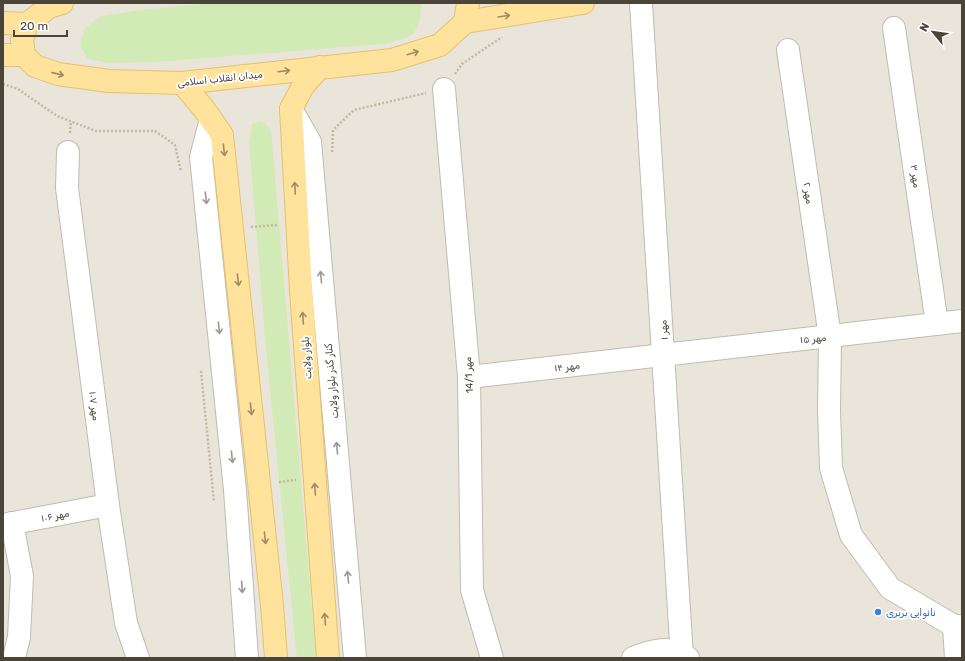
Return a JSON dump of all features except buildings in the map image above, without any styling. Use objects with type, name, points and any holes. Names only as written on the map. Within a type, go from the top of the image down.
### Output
[{"type":"main road","points":[[3,23],[27,24],[49,7],[62,3]]},
{"type":"main road","points":[[467,13],[506,16],[583,3]]},
{"type":"main road","name":"میدان انقلاب اسلامی","points":[[27,24],[22,40],[14,55],[35,66],[58,74],[109,81],[182,83],[392,60],[440,45],[467,13]]},
{"type":"main road","points":[[291,109],[303,86],[320,67]]},
{"type":"main road","points":[[182,83],[222,135],[276,658]]},
{"type":"main road","name":"بلوار ولایت","points":[[291,109],[297,224],[328,658]]},
{"type":"street","name":"مهر ۱","points":[[641,3],[684,656]]},
{"type":"street","name":"مهر ۳","points":[[894,28],[937,324]]},
{"type":"street","name":"مهر ۲","points":[[788,50],[830,337],[829,411],[831,468],[850,536],[890,588],[958,626]]},
{"type":"street","name":"مهر 14/1","points":[[444,89],[469,377],[472,590],[492,658]]},
{"type":"street","name":"کنار گذر بلوار ولایت","points":[[291,109],[310,142],[355,658]]},
{"type":"street","points":[[211,119],[201,158],[235,490],[247,658]]},
{"type":"street","name":"مهر ۱۰۷","points":[[68,152],[66,188],[108,505],[126,623],[138,658]]},
{"type":"street","name":"مهر ۱۵","points":[[664,354],[830,337],[962,321]]},
{"type":"street","name":"مهر ۱۴","points":[[469,377],[664,354]]},
{"type":"street","name":"مهر ۱۰۶","points":[[7,524],[108,505]]},
{"type":"street","points":[[7,524],[22,576],[18,637],[14,658]]},
{"type":"street","points":[[956,658],[958,626]]},
{"type":"street","points":[[633,658],[654,650],[684,656]]},
{"type":"path","points":[[332,159],[333,130],[354,110],[444,89],[462,64],[503,37],[506,16]]},
{"type":"path","points":[[3,84],[18,89],[57,116],[96,131],[155,131],[175,145],[182,174]]},
{"type":"path","points":[[232,228],[297,224]]},
{"type":"path","points":[[201,366],[215,509]]},
{"type":"path","points":[[259,484],[315,478]]},
{"type":"path","points":[[213,493],[235,490]]},
{"type":"shaded area","points":[[3,3],[962,3],[962,658],[3,658]]},
{"type":"green space","points":[[211,3],[420,3],[421,5],[416,30],[408,37],[383,44],[156,62],[109,63],[88,59],[80,46],[84,29],[101,16],[141,10]]},
{"type":"green space","points":[[262,121],[271,130],[316,658],[297,658],[266,348],[249,143],[252,124]]},
{"type":"place","name":"نانوایی بربری","points":[[878,612]]}]
